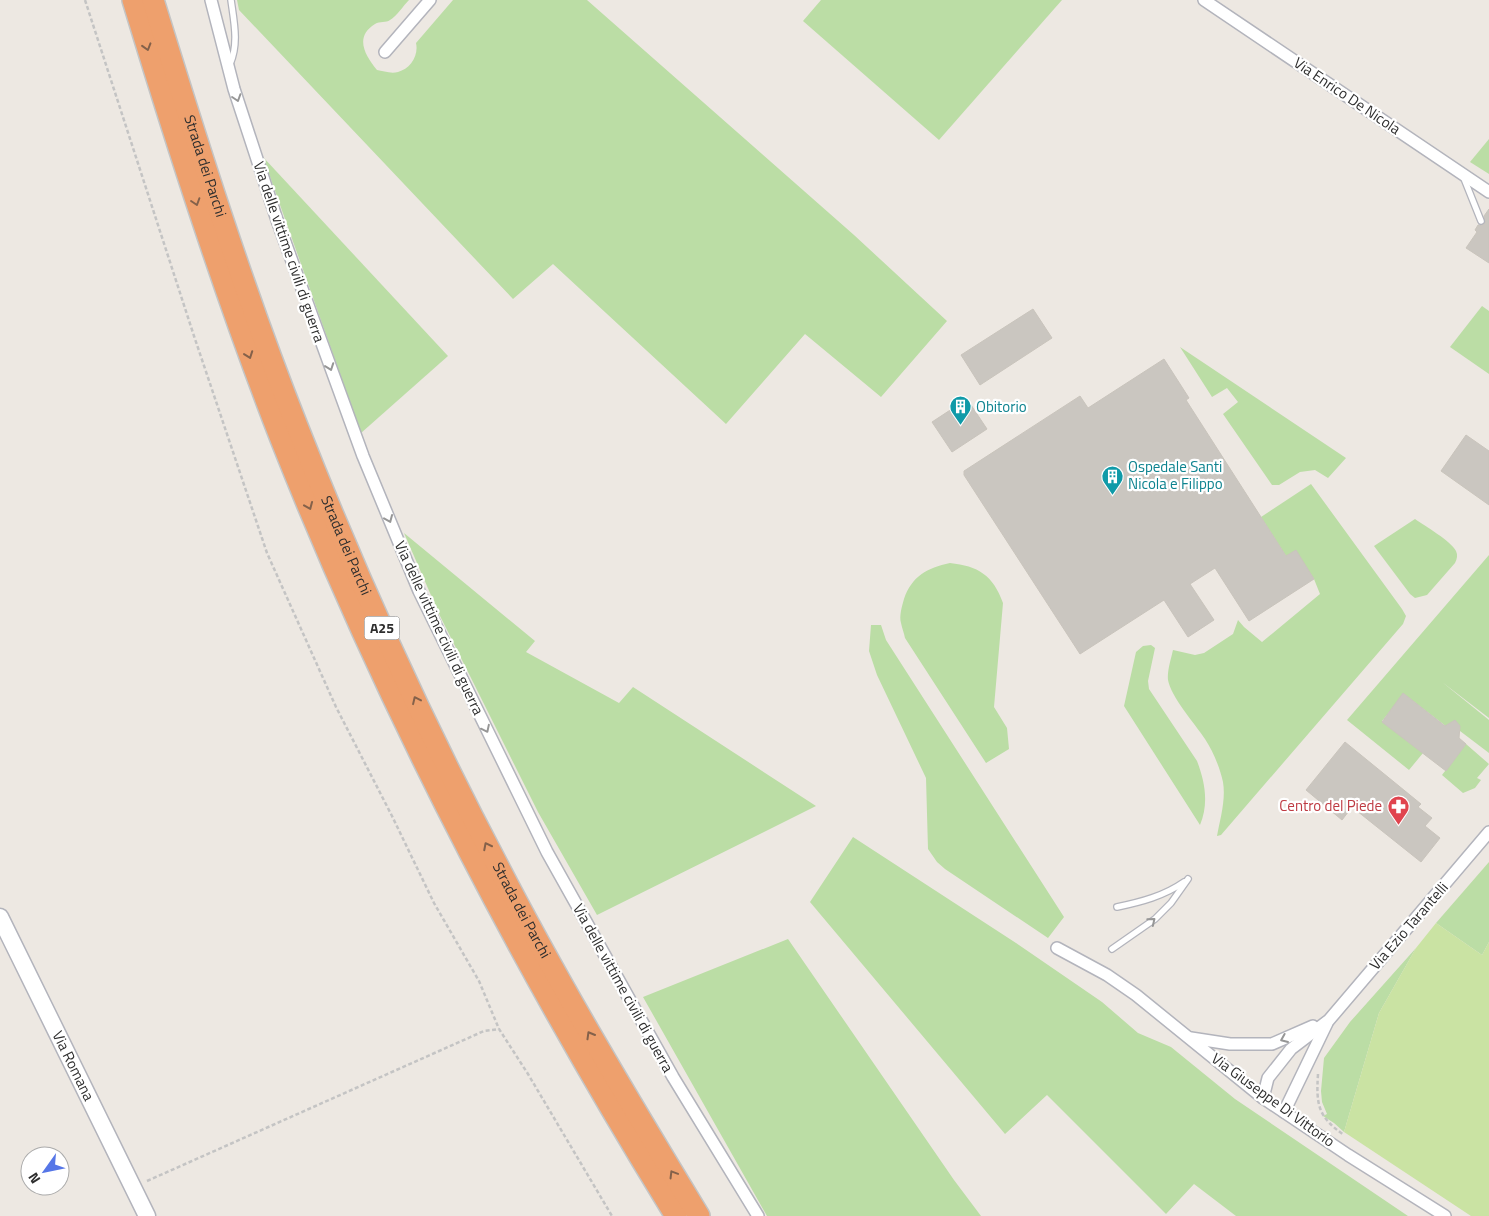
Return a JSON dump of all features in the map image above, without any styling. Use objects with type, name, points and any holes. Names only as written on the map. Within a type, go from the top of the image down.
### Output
[{"type":"highway","name":"Strada dei Parchi","points":[[133,0],[210,246],[252,364],[310,510],[369,647],[422,761],[495,902],[604,1096],[676,1216]]},
{"type":"highway","name":"Strada dei Parchi","points":[[153,0],[222,220],[273,362],[326,498],[383,630],[457,786],[534,933],[627,1098],[699,1216]]},
{"type":"main road","name":"Via Romana","points":[[0,917],[147,1216]]},
{"type":"street","name":"Via delle vittime civili di guerra","points":[[211,0],[228,68],[274,211],[363,456],[419,590],[547,852],[672,1077],[758,1216]]},
{"type":"street","points":[[385,52],[430,0]]},
{"type":"street","name":"Via Enrico De Nicola","points":[[1204,0],[1489,192]]},
{"type":"street","name":"Via Ezio Tarantelli","points":[[1329,1020],[1489,832]]},
{"type":"street","name":"Via Giuseppe Di Vittorio","points":[[1057,948],[1107,975],[1136,995],[1263,1098],[1348,1155],[1445,1216]]},
{"type":"street","points":[[1189,1038],[1230,1044],[1272,1044],[1329,1020]]},
{"type":"street","points":[[1263,1098],[1268,1078],[1291,1048],[1329,1020]]},
{"type":"street","points":[[1284,1112],[1329,1020]]},
{"type":"lane","points":[[228,68],[235,51],[234,18],[231,0]]},
{"type":"lane","points":[[1463,174],[1480,222]]},
{"type":"lane","points":[[1112,949],[1154,919],[1171,904],[1188,879],[1175,888],[1147,900],[1117,906]]},
{"type":"path","points":[[85,0],[194,336],[268,553],[336,707],[434,903],[480,981],[499,1029],[528,1074],[612,1216]]},
{"type":"path","points":[[133,1188],[484,1031],[499,1029]]},
{"type":"path","points":[[1318,1068],[1316,1097],[1325,1120],[1356,1143],[1348,1155]]},
{"type":"green space","points":[[237,0],[409,0],[393,18],[377,23],[369,29],[363,40],[366,52],[377,70],[393,73],[410,65],[415,57],[416,43],[453,0],[587,0],[854,235],[947,321],[881,397],[805,334],[726,424],[553,264],[513,299],[239,10]]},
{"type":"green space","points":[[821,0],[1062,0],[939,140],[803,21]]},
{"type":"green space","points":[[1489,139],[1489,174],[1470,162]]},
{"type":"green space","points":[[263,157],[448,356],[361,433]]},
{"type":"green space","points":[[1482,306],[1489,311],[1489,374],[1450,347]]},
{"type":"green space","points":[[1180,347],[1346,458],[1328,478],[1315,470],[1300,472],[1279,485],[1272,485],[1223,414],[1238,402],[1227,388],[1212,397]]},
{"type":"green space","points":[[1311,484],[1406,616],[1403,624],[1221,835],[1217,836],[1223,803],[1223,782],[1216,760],[1208,744],[1178,702],[1170,687],[1168,673],[1173,650],[1195,655],[1204,653],[1233,634],[1238,620],[1262,642],[1320,594],[1314,579],[1296,551],[1286,556],[1261,517]]},
{"type":"green space","points":[[1415,519],[1449,543],[1456,551],[1457,558],[1455,563],[1427,595],[1415,598],[1374,546]]},
{"type":"green space","points":[[404,533],[535,641],[526,652],[619,703],[633,687],[816,806],[597,915],[538,812],[440,616]]},
{"type":"green space","points":[[1489,555],[1489,718],[1442,682],[1489,720],[1489,753],[1460,731],[1460,726],[1456,722],[1452,722],[1447,727],[1404,694],[1382,721],[1423,753],[1409,770],[1347,720]]},
{"type":"green space","points":[[950,563],[969,567],[983,574],[994,585],[1003,603],[994,707],[1007,728],[1009,749],[986,763],[905,638],[900,620],[904,599],[911,584],[921,574],[934,567]]},
{"type":"green space","points":[[871,625],[881,625],[886,640],[1064,917],[1048,938],[945,869],[937,862],[928,849],[926,778],[877,675],[869,651]]},
{"type":"green space","points":[[1151,645],[1155,648],[1148,681],[1149,689],[1197,761],[1202,777],[1205,801],[1200,825],[1124,706],[1136,652],[1143,646]]},
{"type":"green space","points":[[1466,744],[1489,764],[1477,778],[1481,780],[1475,788],[1463,793],[1442,775]]},
{"type":"green space","points":[[853,837],[1016,943],[1102,1002],[1138,1033],[1171,1047],[1235,1099],[1408,1216],[1236,1216],[1194,1184],[1166,1214],[1047,1095],[1005,1134],[810,902]]},
{"type":"green space","points":[[1489,862],[1489,942],[1482,955],[1436,923]]},
{"type":"green space","points":[[1436,923],[1482,955],[1489,942],[1489,1216],[1471,1216],[1344,1132],[1379,1013],[1416,948]]},
{"type":"green space","points":[[788,939],[954,1180],[981,1216],[767,1216],[643,997]]},
{"type":"green space","points":[[1416,948],[1379,1013],[1344,1132],[1323,1116],[1327,1114],[1322,1102],[1321,1091],[1324,1058],[1350,1022]]},
{"type":"building","points":[[1489,209],[1489,263],[1466,248],[1477,232],[1475,230],[1478,225],[1485,223],[1484,216]]},
{"type":"building","points":[[1033,309],[1052,338],[980,385],[961,355]]},
{"type":"building","name":"Ospedale Santi Nicola e Filippo","points":[[1164,359],[1189,398],[1186,400],[1286,556],[1296,550],[1314,579],[1249,621],[1215,568],[1190,584],[1214,620],[1188,637],[1164,600],[1080,654],[964,475],[964,471],[1080,396],[1088,408]]},
{"type":"building","name":"Obitorio","points":[[967,399],[987,429],[952,452],[932,422]]},
{"type":"building","points":[[1466,435],[1489,451],[1489,505],[1441,471]]},
{"type":"building","points":[[1403,693],[1445,726],[1455,720],[1460,726],[1459,738],[1466,744],[1446,771],[1382,722]]},
{"type":"building","points":[[1345,742],[1421,804],[1418,807],[1432,818],[1425,826],[1440,838],[1421,862],[1352,807],[1342,820],[1306,790]]},
{"type":"place","name":"Obitorio","points":[[960,426]]},
{"type":"place","name":"Ospedale Santi Nicola e Filippo","points":[[1112,495]]},
{"type":"place","name":"Centro del Piede","points":[[1398,825]]}]
